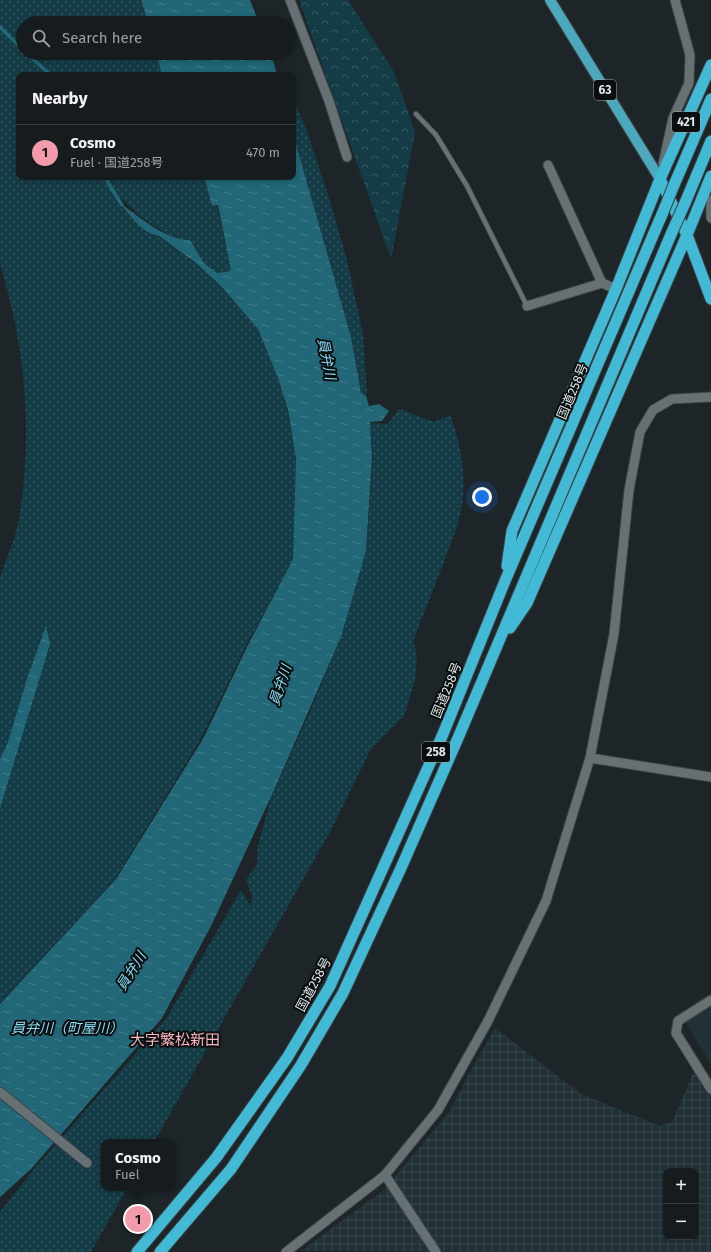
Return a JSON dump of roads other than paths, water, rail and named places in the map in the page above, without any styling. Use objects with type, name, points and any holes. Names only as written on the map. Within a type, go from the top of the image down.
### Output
[{"type":"highway","name":"421","points":[[660,179],[711,65]]},
{"type":"highway","name":"国道258号","points":[[137,1252],[216,1158],[287,1058],[330,986],[443,734],[505,581],[711,99]]},
{"type":"highway","name":"258","points":[[160,1252],[231,1169],[300,1066],[343,993],[401,868],[495,651],[711,141]]},
{"type":"highway","points":[[495,651],[527,603],[687,235],[711,176]]},
{"type":"highway","points":[[660,179],[687,235],[711,299]]},
{"type":"highway","points":[[505,581],[512,532],[616,289],[660,179]]},
{"type":"main road","name":"63","points":[[550,0],[660,179]]},
{"type":"street","points":[[290,0],[329,101],[347,157]]},
{"type":"street","points":[[660,179],[673,118],[689,83],[690,55],[676,0]]},
{"type":"street","points":[[548,165],[602,283]]},
{"type":"street","points":[[711,200],[711,218]]},
{"type":"street","points":[[527,306],[602,283],[616,289]]},
{"type":"street","points":[[286,1252],[385,1175],[438,1110],[488,1021],[546,901],[590,758],[614,634],[629,490],[640,432],[654,410],[672,399],[711,397]]},
{"type":"street","points":[[590,758],[711,777]]},
{"type":"street","points":[[711,1000],[678,1021],[676,1033],[711,1089]]},
{"type":"street","points":[[0,1092],[87,1163]]},
{"type":"street","points":[[385,1175],[436,1252]]},
{"type":"lane","points":[[416,114],[436,135],[467,186],[527,306]]},
{"type":"water","points":[[141,0],[250,0],[256,16],[146,16]]},
{"type":"water","points":[[158,60],[273,60],[276,72],[161,72]]},
{"type":"water","name":"員弁川（町屋川）","points":[[296,144],[351,337],[361,393],[366,396],[369,406],[379,404],[389,411],[382,421],[370,422],[372,458],[366,551],[341,637],[271,797],[212,924],[162,1018],[31,1169],[0,1197],[0,1004],[116,879],[203,739],[248,645],[293,559],[296,459],[288,410],[278,378],[258,329],[222,287],[196,263],[159,236],[148,232],[133,220],[122,205],[163,232],[181,239],[190,240],[204,263],[217,273],[231,271],[218,205],[212,206],[205,180],[296,180]]},
{"type":"water","points":[[46,626],[50,644],[0,808],[0,759],[8,742],[29,673]]},
{"type":"waterway","points":[[0,27],[16,43]]},
{"type":"waterway","points":[[34,60],[48,72]]},
{"type":"waterway","points":[[107,180],[122,205]]},
{"type":"place","name":"Cosmo","points":[[138,1219]]},
{"type":"district","name":"大字繁松新田","points":[[175,1040]]},
{"type":"water label","name":"員弁川","points":[[327,359]]},
{"type":"water label","name":"員弁川","points":[[280,685]]},
{"type":"water label","name":"員弁川","points":[[131,971]]}]
